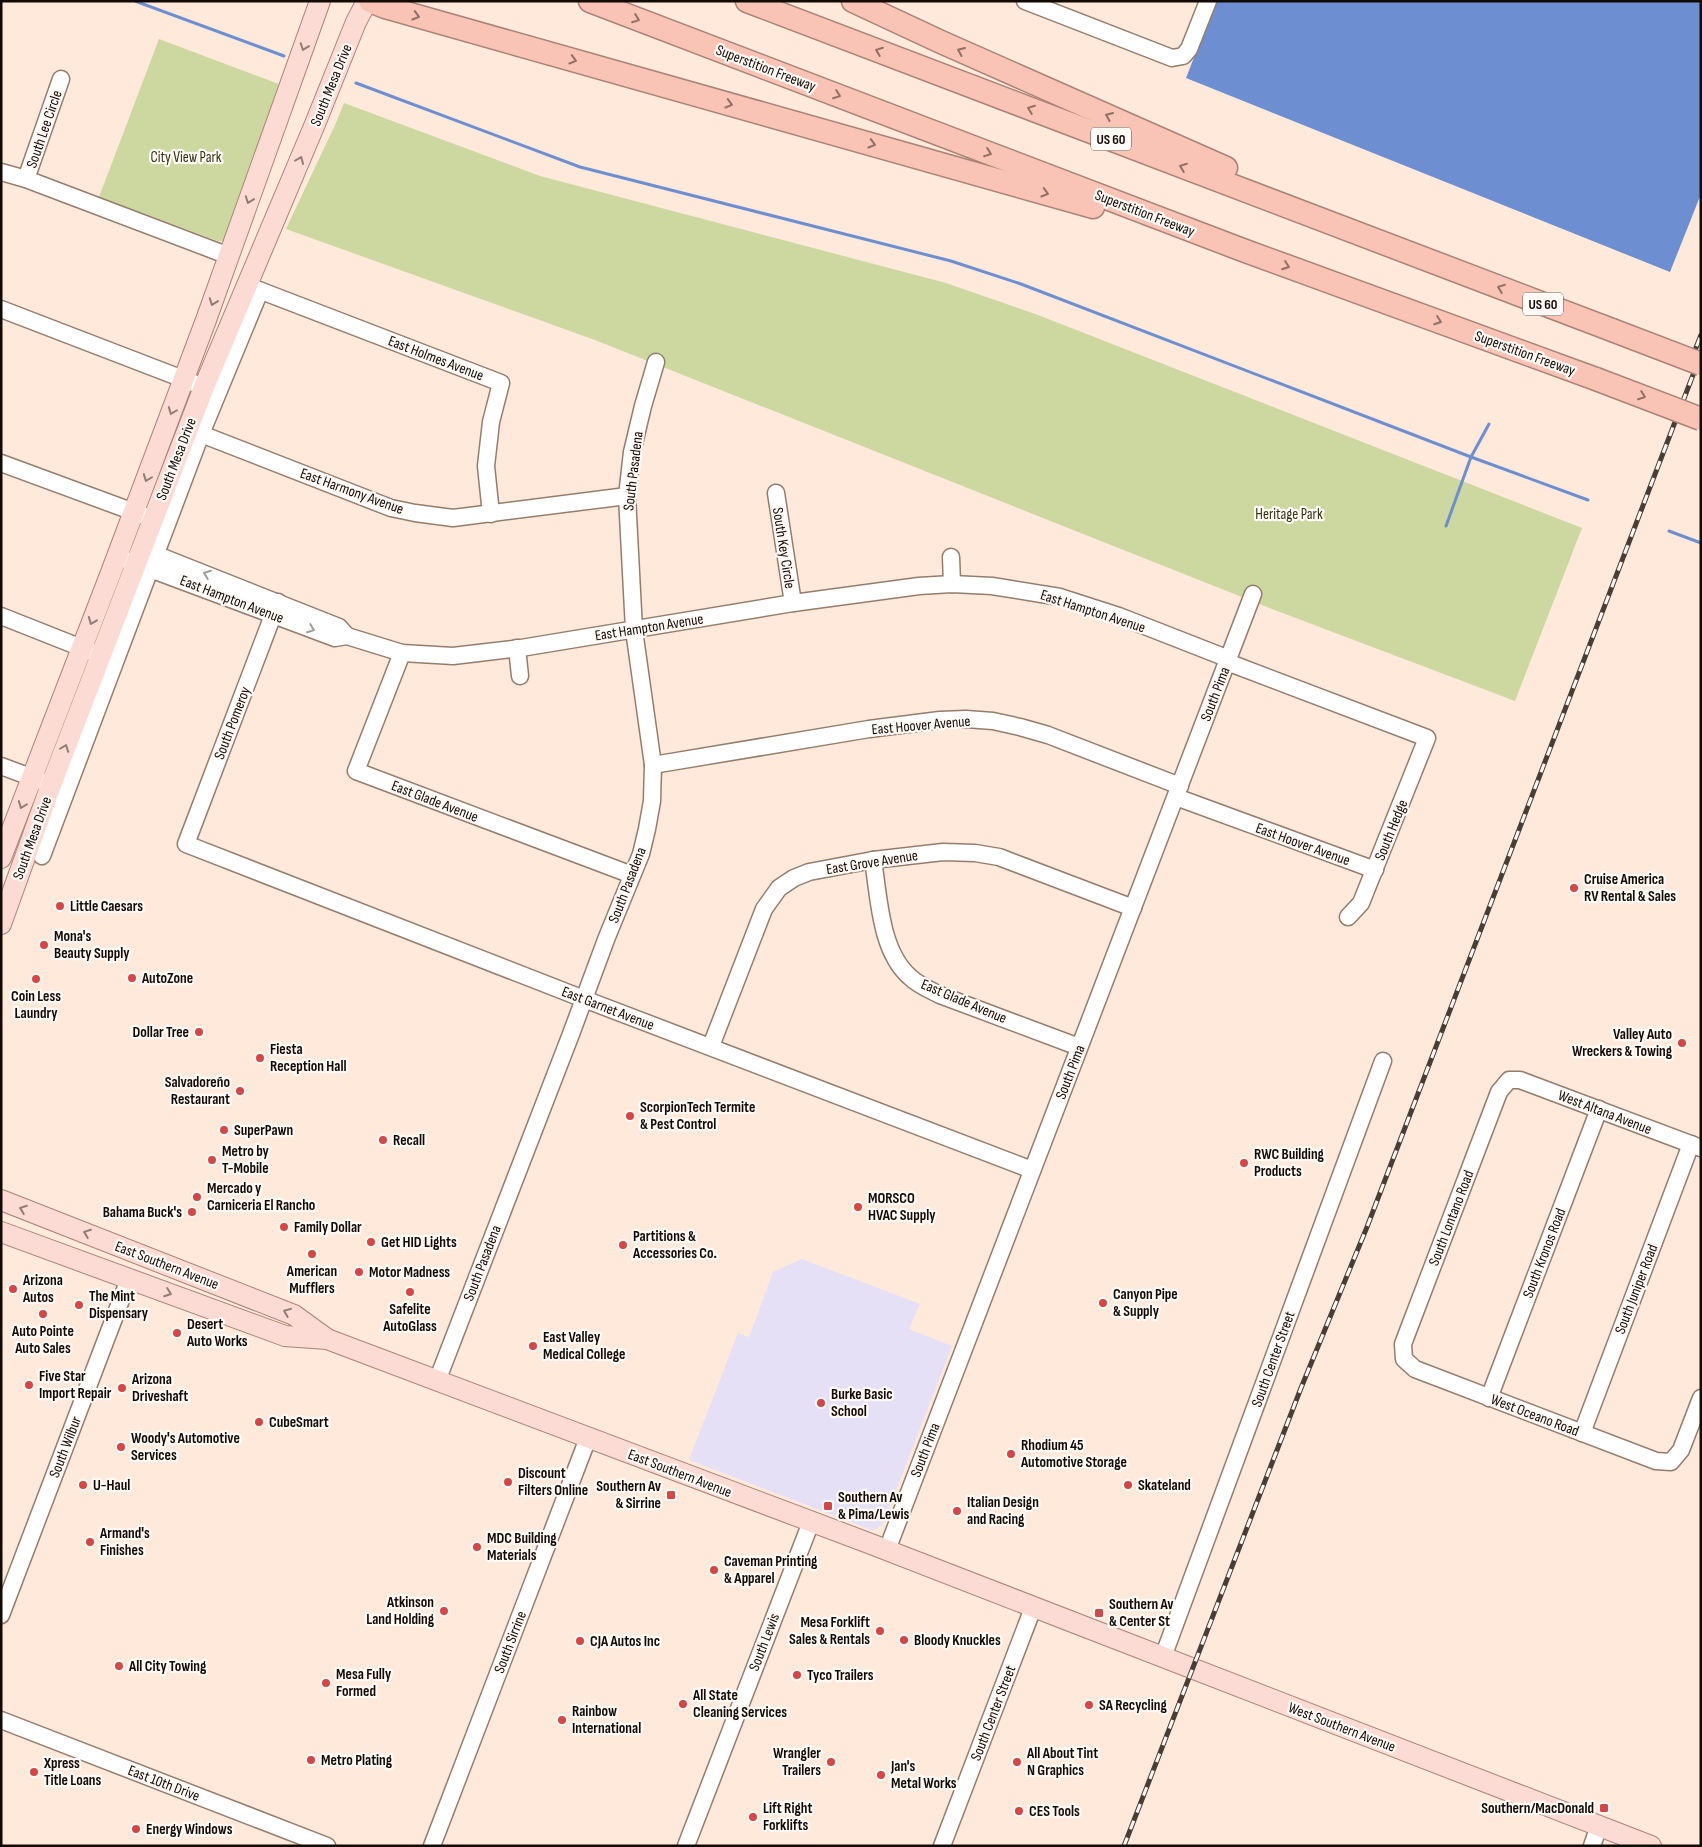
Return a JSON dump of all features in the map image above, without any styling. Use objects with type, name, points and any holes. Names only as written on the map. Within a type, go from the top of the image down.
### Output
[{"type":"highway","points":[[369,1],[385,8],[1240,249]]},
{"type":"highway","name":"Superstition Freeway","points":[[590,1],[1240,249],[1701,419]]},
{"type":"highway","name":"US 60","points":[[747,1],[1701,364]]},
{"type":"highway","points":[[853,1],[941,42],[1474,278]]},
{"type":"main road","name":"South Mesa Drive","points":[[1,858],[82,648],[137,556],[134,512],[230,256],[320,1]]},
{"type":"main road","name":"South Mesa Drive","points":[[1,924],[137,556],[204,387],[254,288],[356,22],[369,1]]},
{"type":"main road","name":"East Southern Avenue","points":[[1,1200],[294,1315],[327,1339],[887,1550],[1033,1608]]},
{"type":"main road","name":"East Southern Avenue","points":[[1,1232],[285,1336],[327,1339]]},
{"type":"main road","points":[[129,1279],[141,1270],[152,1271],[222,1295],[238,1292]]},
{"type":"main road","name":"West Southern Avenue","points":[[1033,1608],[1651,1846]]},
{"type":"street","points":[[1025,1],[1172,58],[1183,56],[1189,49],[1208,1]]},
{"type":"street","name":"South Lee Circle","points":[[26,179],[61,79]]},
{"type":"street","points":[[1,172],[26,179],[230,256]]},
{"type":"street","name":"South Mesa Drive","points":[[42,856],[137,556],[202,434],[254,288]]},
{"type":"street","name":"East Holmes Avenue","points":[[254,288],[500,383],[491,422],[486,466],[491,514]]},
{"type":"street","points":[[1,309],[204,387]]},
{"type":"street","name":"South Pasadena","points":[[437,1381],[640,854],[647,829],[652,801],[653,765],[634,630],[627,496],[643,406],[656,362]]},
{"type":"street","name":"East Harmony Avenue","points":[[202,434],[391,508],[415,513],[453,518],[627,496]]},
{"type":"street","points":[[1,463],[153,519]]},
{"type":"street","name":"South Key Circle","points":[[776,493],[793,603]]},
{"type":"street","name":"East Hampton Avenue","points":[[137,556],[276,609],[335,638],[347,636],[402,653],[453,656],[634,630],[793,603],[919,586],[952,584],[992,586],[1060,598],[1119,616],[1228,661],[1427,738]]},
{"type":"street","points":[[951,557],[952,584]]},
{"type":"street","name":"South Pima","points":[[887,1550],[1253,594]]},
{"type":"street","name":"South Pomeroy","points":[[186,844],[276,609]]},
{"type":"street","points":[[1,616],[100,655]]},
{"type":"street","points":[[517,648],[520,676]]},
{"type":"street","name":"East Glade Avenue","points":[[402,653],[356,771],[632,875]]},
{"type":"street","name":"East Hoover Avenue","points":[[653,765],[869,729],[940,720],[993,721],[1030,730],[1375,870]]},
{"type":"street","name":"South Hedge","points":[[1348,917],[1361,903],[1427,738]]},
{"type":"street","points":[[1,766],[51,785]]},
{"type":"street","name":"East Garnet Avenue","points":[[186,844],[584,999],[1032,1170]]},
{"type":"street","name":"East Grove Avenue","points":[[710,1046],[758,922],[772,896],[794,878],[810,872],[873,860],[943,852],[975,853],[1000,857],[1133,908]]},
{"type":"street","name":"East Glade Avenue","points":[[873,860],[887,941],[900,966],[909,977],[940,995],[1079,1047]]},
{"type":"street","name":"South Center Street","points":[[1162,1657],[1383,1061]]},
{"type":"street","name":"West Altana Avenue","points":[[1509,1080],[1520,1080],[1696,1146]]},
{"type":"street","name":"South Lontano Road","points":[[1404,1359],[1403,1344],[1499,1092],[1509,1080]]},
{"type":"street","name":"South Kronos Road","points":[[1489,1398],[1599,1109]]},
{"type":"street","name":"South Juniper Road","points":[[1582,1433],[1696,1146]]},
{"type":"street","name":"South Wilbur","points":[[1,1614],[129,1279]]},
{"type":"street","name":"West Oceano Road","points":[[1404,1359],[1415,1370],[1656,1461],[1670,1462],[1695,1433]]},
{"type":"street","points":[[1695,1433],[1701,1398]]},
{"type":"street","name":"South Sirrine","points":[[432,1846],[588,1438]]},
{"type":"street","name":"South Lewis","points":[[686,1846],[811,1522]]},
{"type":"street","name":"South Center Street","points":[[942,1846],[1033,1608]]},
{"type":"street","name":"East 10th Drive","points":[[1,1720],[327,1846]]},
{"type":"street","points":[[1592,1846],[1599,1826]]},
{"type":"shaded area","name":"Burke Basic School","points":[[802,1259],[920,1304],[909,1329],[952,1346],[883,1524],[874,1530],[689,1460],[738,1333],[749,1337],[773,1272]]},
{"type":"green space","name":"City View Park","points":[[159,39],[279,84],[224,241],[218,241],[99,197]]},
{"type":"green space","name":"Heritage Park","points":[[344,103],[540,176],[946,283],[1038,315],[1582,528],[1515,701],[1267,607],[595,340],[286,229]]},
{"type":"water","points":[[1216,1],[1701,1],[1701,194],[1670,272],[1186,78]]},
{"type":"waterway","points":[[135,1],[284,56]]},
{"type":"waterway","points":[[356,83],[580,167],[951,261],[1021,284],[1588,500]]},
{"type":"waterway","points":[[1446,526],[1471,457],[1489,424]]},
{"type":"waterway","points":[[1669,531],[1701,543]]},
{"type":"railway","points":[[1690,363],[1701,335]]},
{"type":"railway","points":[[1124,1846],[1301,1388],[1367,1227],[1701,354]]},
{"type":"place","name":"Cruise America RV Rental & Sales","points":[[1574,888]]},
{"type":"place","name":"Little Caesars","points":[[60,906]]},
{"type":"place","name":"Mona's Beauty Supply","points":[[44,945]]},
{"type":"place","name":"AutoZone","points":[[132,978]]},
{"type":"place","name":"Coin Less Laundry","points":[[36,979]]},
{"type":"place","name":"Dollar Tree","points":[[199,1032]]},
{"type":"place","name":"Valley Auto Wreckers & Towing","points":[[1682,1043]]},
{"type":"place","name":"Fiesta Reception Hall","points":[[260,1058]]},
{"type":"place","name":"Salvadoreño Restaurant","points":[[240,1091]]},
{"type":"place","name":"ScorpionTech Termite & Pest Control","points":[[630,1116]]},
{"type":"place","name":"SuperPawn","points":[[224,1130]]},
{"type":"place","name":"Recall","points":[[383,1140]]},
{"type":"place","name":"Metro by T-Mobile","points":[[212,1160]]},
{"type":"place","name":"RWC Building Products","points":[[1244,1163]]},
{"type":"place","name":"Mercado y Carniceria El Rancho","points":[[197,1197]]},
{"type":"place","name":"MORSCO HVAC Supply","points":[[858,1207]]},
{"type":"place","name":"Bahama Buck's","points":[[192,1212]]},
{"type":"place","name":"Family Dollar","points":[[284,1227]]},
{"type":"place","name":"Get HID Lights","points":[[371,1242]]},
{"type":"place","name":"Partitions & Accessories Co.","points":[[623,1245]]},
{"type":"place","name":"American Mufflers","points":[[312,1254]]},
{"type":"place","name":"Motor Madness","points":[[359,1272]]},
{"type":"place","name":"Arizona Autos","points":[[13,1289]]},
{"type":"place","name":"Safelite AutoGlass","points":[[410,1292]]},
{"type":"place","name":"Canyon Pipe & Supply","points":[[1103,1303]]},
{"type":"place","name":"The Mint Dispensary","points":[[79,1305]]},
{"type":"place","name":"Auto Pointe Auto Sales","points":[[43,1314]]},
{"type":"place","name":"Desert Auto Works","points":[[177,1333]]},
{"type":"place","name":"East Valley Medical College","points":[[533,1346]]},
{"type":"place","name":"Five Star Import Repair","points":[[29,1385]]},
{"type":"place","name":"Arizona Driveshaft","points":[[122,1388]]},
{"type":"place","name":"Burke Basic School","points":[[821,1403]]},
{"type":"place","name":"CubeSmart","points":[[259,1422]]},
{"type":"place","name":"Woody's Automotive Services","points":[[121,1447]]},
{"type":"place","name":"Rhodium 45 Automotive Storage","points":[[1011,1454]]},
{"type":"place","name":"Discount Filters Online","points":[[508,1482]]},
{"type":"place","name":"U-Haul","points":[[83,1485]]},
{"type":"place","name":"Skateland","points":[[1128,1485]]},
{"type":"place","name":"Southern Av & Sirrine","points":[[671,1495]]},
{"type":"place","name":"Southern Av & Pima/Lewis","points":[[828,1506]]},
{"type":"place","name":"Italian Design and Racing","points":[[957,1511]]},
{"type":"place","name":"Armand's Finishes","points":[[90,1542]]},
{"type":"place","name":"MDC Building Materials","points":[[477,1547]]},
{"type":"place","name":"Caveman Printing & Apparel","points":[[714,1570]]},
{"type":"place","name":"Atkinson Land Holding","points":[[444,1611]]},
{"type":"place","name":"Southern Av & Center St","points":[[1099,1613]]},
{"type":"place","name":"Mesa Forklift Sales & Rentals","points":[[880,1631]]},
{"type":"place","name":"Bloody Knuckles","points":[[904,1640]]},
{"type":"place","name":"CJA Autos Inc","points":[[580,1641]]},
{"type":"place","name":"All City Towing","points":[[119,1666]]},
{"type":"place","name":"Tyco Trailers","points":[[797,1675]]},
{"type":"place","name":"Mesa Fully Formed","points":[[326,1683]]},
{"type":"place","name":"All State Cleaning Services","points":[[683,1704]]},
{"type":"place","name":"SA Recycling","points":[[1089,1705]]},
{"type":"place","name":"Rainbow International","points":[[562,1720]]},
{"type":"place","name":"Metro Plating","points":[[311,1760]]},
{"type":"place","name":"Wrangler Trailers","points":[[831,1762]]},
{"type":"place","name":"All About Tint N Graphics","points":[[1017,1762]]},
{"type":"place","name":"Xpress Title Loans","points":[[34,1772]]},
{"type":"place","name":"Jan's Metal Works","points":[[881,1775]]},
{"type":"place","name":"Southern/MacDonald","points":[[1604,1808]]},
{"type":"place","name":"CES Tools","points":[[1019,1811]]},
{"type":"place","name":"Lift Right Forklifts","points":[[753,1817]]},
{"type":"place","name":"Energy Windows","points":[[136,1829]]}]
